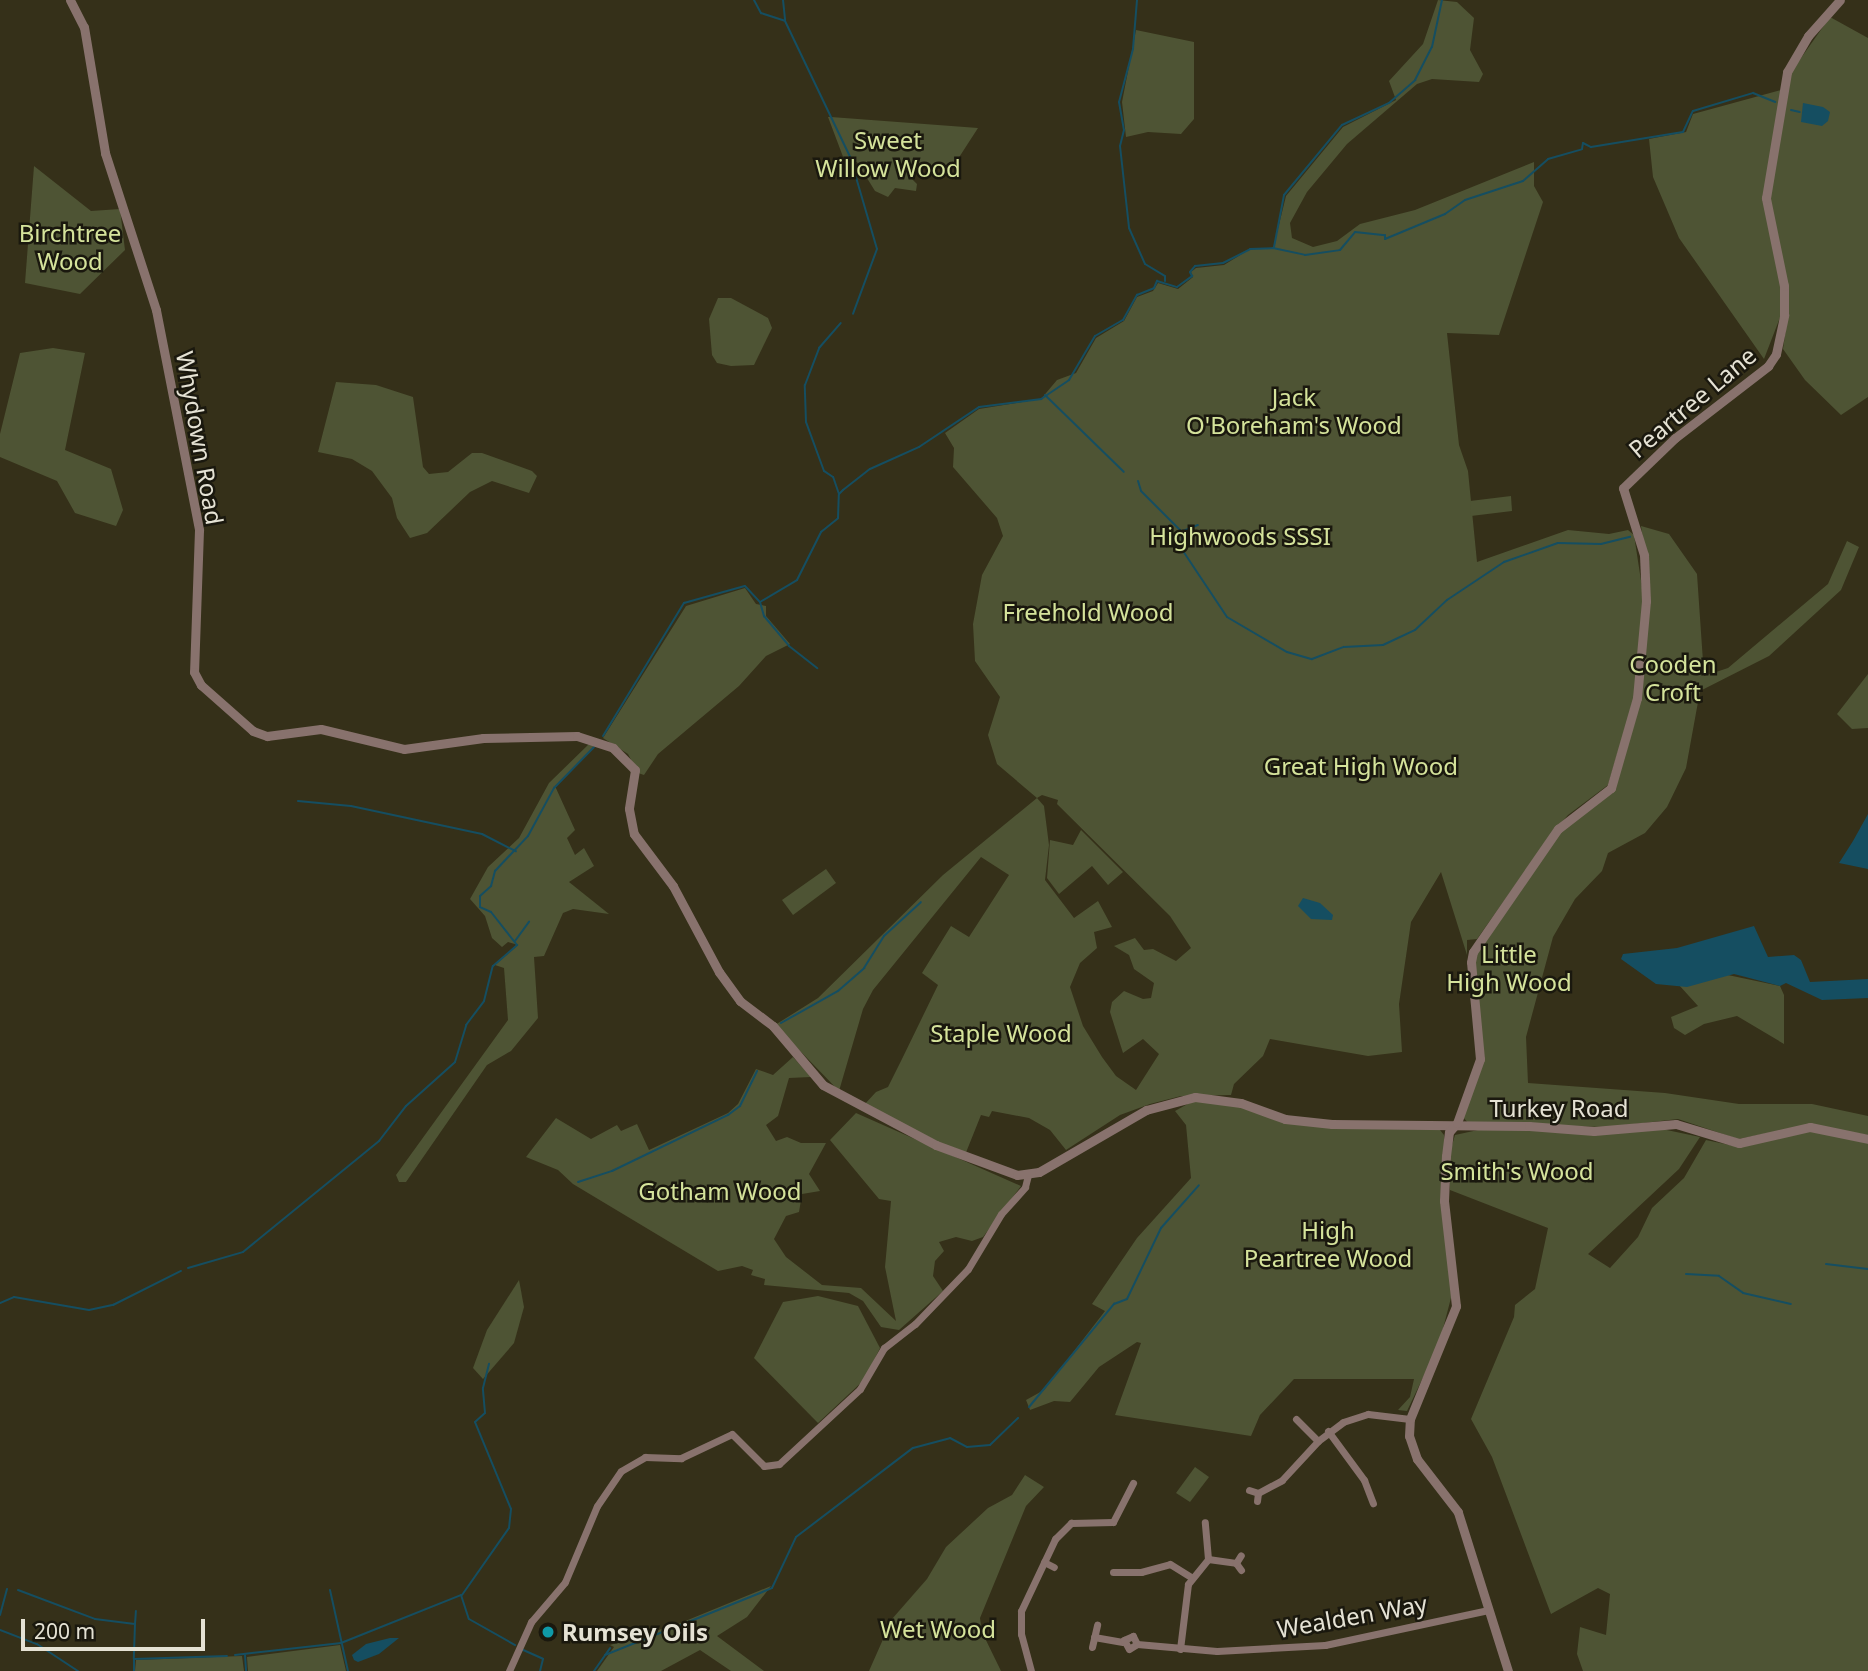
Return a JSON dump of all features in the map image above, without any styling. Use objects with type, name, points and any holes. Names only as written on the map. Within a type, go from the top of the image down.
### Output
[{"type":"street","name":"Whydown Road","points":[[70,0],[84,27],[105,153],[156,310],[199,530],[192,663],[201,685],[253,731],[267,736],[321,729],[404,749],[483,738],[577,736],[598,741],[631,762],[635,770],[630,823],[649,855],[673,886],[719,972],[740,1001],[773,1026],[823,1085],[945,1149],[989,1167],[1028,1175]]},
{"type":"street","name":"Peartree Lane","points":[[1508,1671],[1457,1509],[1414,1454],[1410,1419],[1455,1306],[1444,1201],[1449,1132],[1454,1127],[1479,1059],[1470,979],[1473,952],[1558,829],[1611,788],[1637,698],[1646,571],[1623,488],[1675,438],[1768,366],[1780,344],[1784,286],[1766,198],[1787,72],[1808,36],[1840,0]]},
{"type":"street","points":[[509,1671],[531,1622],[565,1582],[597,1506],[621,1471],[645,1457],[681,1458],[732,1434],[764,1466],[779,1464],[860,1389],[884,1348],[915,1324],[968,1269],[1001,1214],[1025,1187],[1028,1175],[1146,1110],[1195,1097],[1241,1103],[1285,1119],[1454,1127]]},
{"type":"street","name":"Turkey Road","points":[[1454,1127],[1594,1131],[1676,1124],[1739,1143],[1810,1127],[1868,1139]]},
{"type":"street","points":[[1249,1490],[1257,1497],[1282,1480],[1328,1431],[1368,1414],[1410,1419]]},
{"type":"street","points":[[1296,1419],[1318,1441]]},
{"type":"street","points":[[1328,1431],[1364,1480],[1373,1503]]},
{"type":"street","points":[[1031,1671],[1021,1634],[1021,1611],[1055,1539],[1071,1523],[1113,1522],[1133,1483]]},
{"type":"street","points":[[1130,1493],[1138,1499]]},
{"type":"street","points":[[1180,1649],[1192,1578],[1208,1559],[1208,1531],[1205,1522]]},
{"type":"street","points":[[1198,1533],[1208,1531]]},
{"type":"street","points":[[1208,1559],[1238,1567],[1241,1555]]},
{"type":"street","points":[[1044,1562],[1054,1567]]},
{"type":"street","points":[[1120,1584],[1117,1573],[1170,1564],[1192,1578]]},
{"type":"street","name":"Wealden Way","points":[[1094,1637],[1123,1642],[1129,1649],[1137,1644],[1180,1649],[1325,1645],[1488,1610]]},
{"type":"street","points":[[1092,1647],[1097,1625]]},
{"type":"green space","name":"Highwoods SSSI","points":[[1438,0],[1457,2],[1474,18],[1470,50],[1483,74],[1479,82],[1432,79],[1417,84],[1347,144],[1307,192],[1290,223],[1292,238],[1313,247],[1337,241],[1360,224],[1415,210],[1534,162],[1534,186],[1543,202],[1499,335],[1447,333],[1459,445],[1468,471],[1477,562],[1568,530],[1609,534],[1628,530],[1634,535],[1644,600],[1635,695],[1608,785],[1568,815],[1551,834],[1477,939],[1467,940],[1467,955],[1441,872],[1411,922],[1399,1004],[1402,1052],[1368,1056],[1270,1039],[1263,1056],[1234,1084],[1231,1095],[1181,1096],[1150,1104],[1120,1115],[1066,1150],[1050,1130],[1029,1118],[992,1111],[989,1117],[981,1115],[965,1155],[864,1105],[876,1092],[888,1087],[938,985],[922,973],[951,926],[969,937],[1009,875],[981,857],[873,990],[863,1009],[839,1091],[775,1025],[818,998],[943,875],[1037,798],[997,764],[988,735],[1000,697],[975,661],[973,624],[982,575],[1003,536],[997,518],[953,467],[954,448],[945,433],[979,409],[1041,399],[1057,380],[1076,373],[1096,338],[1124,321],[1137,297],[1153,291],[1158,283],[1178,289],[1193,277],[1191,272],[1196,268],[1224,265],[1250,249],[1273,249],[1286,196],[1343,127],[1396,100],[1389,81],[1423,44]],"holes":[[[1042,795],[1058,800],[1057,804],[1170,916],[1191,948],[1176,961],[1153,949],[1144,950],[1135,938],[1114,946],[1129,955],[1134,969],[1154,983],[1151,998],[1143,999],[1124,991],[1112,1002],[1110,1012],[1123,1053],[1143,1039],[1159,1054],[1136,1090],[1116,1076],[1102,1057],[1083,1026],[1070,987],[1080,963],[1097,948],[1094,932],[1112,927],[1098,901],[1074,918],[1045,880],[1049,845],[1044,806],[1037,798]]]},
{"type":"green space","points":[[1830,17],[1868,38],[1868,397],[1841,415],[1805,380],[1783,349],[1788,315],[1769,196],[1789,75]]},
{"type":"green space","points":[[1136,30],[1194,42],[1194,119],[1181,134],[1148,132],[1126,137],[1122,102]]},
{"type":"green space","points":[[1781,90],[1763,199],[1781,286],[1781,315],[1764,359],[1679,238],[1653,177],[1649,139],[1686,132],[1693,114]]},
{"type":"green space","name":"Sweet Willow Wood","points":[[828,117],[978,128],[956,162],[933,169],[916,166],[910,177],[917,184],[916,191],[895,188],[888,197],[875,191],[857,162],[845,162]]},
{"type":"green space","name":"Birchtree Wood","points":[[34,166],[91,211],[120,209],[125,250],[80,294],[25,283]]},
{"type":"green space","points":[[718,298],[731,298],[768,318],[772,328],[754,365],[731,366],[717,363],[712,355],[709,319]]},
{"type":"green space","points":[[53,348],[85,353],[65,450],[111,469],[123,510],[116,526],[75,513],[57,481],[0,457],[0,434],[20,353]]},
{"type":"green space","points":[[336,382],[376,385],[413,397],[423,467],[429,474],[448,472],[472,453],[482,453],[532,471],[537,476],[529,493],[492,481],[470,492],[427,533],[410,538],[397,518],[392,498],[372,471],[352,459],[318,452]]},
{"type":"green space","points":[[1511,496],[1512,511],[1471,516],[1470,501]]},
{"type":"green space","name":"Little High Wood","points":[[1641,526],[1669,534],[1697,574],[1704,676],[1728,668],[1828,584],[1847,541],[1859,547],[1841,590],[1769,656],[1700,691],[1686,768],[1667,807],[1645,833],[1608,853],[1602,871],[1575,899],[1553,937],[1526,1037],[1528,1083],[1665,1093],[1739,1104],[1812,1104],[1868,1116],[1868,1135],[1810,1125],[1738,1139],[1678,1119],[1608,1127],[1469,1124],[1462,1116],[1483,1060],[1474,986],[1476,955],[1561,831],[1613,790],[1644,657],[1650,587]]},
{"type":"green space","points":[[745,588],[756,604],[766,606],[766,616],[790,644],[766,656],[739,686],[658,754],[644,775],[638,773],[628,754],[603,738],[686,606]]},
{"type":"green space","points":[[1868,674],[1868,728],[1852,729],[1837,714]]},
{"type":"green space","points":[[590,743],[595,744],[591,751],[555,786],[575,830],[567,838],[575,855],[584,848],[594,866],[569,882],[609,914],[573,909],[563,913],[544,956],[534,957],[538,1018],[511,1051],[487,1065],[406,1182],[399,1182],[396,1175],[508,1020],[504,968],[495,965],[518,945],[508,942],[502,947],[492,938],[485,916],[470,899],[488,867],[519,838],[549,783]]},
{"type":"green space","points":[[1081,830],[1123,872],[1108,885],[1092,866],[1059,894],[1047,878],[1050,840],[1073,845]]},
{"type":"green space","points":[[826,869],[836,883],[793,915],[782,900]]},
{"type":"green space","points":[[1723,974],[1780,986],[1784,995],[1784,1044],[1737,1016],[1704,1024],[1685,1035],[1674,1028],[1671,1017],[1698,1006],[1679,985]]},
{"type":"green space","name":"Gotham Wood","points":[[793,1057],[811,1077],[789,1078],[778,1116],[766,1125],[776,1141],[787,1137],[801,1143],[826,1143],[809,1174],[820,1191],[802,1194],[799,1212],[786,1216],[774,1239],[786,1257],[822,1285],[861,1288],[896,1321],[885,1267],[891,1201],[879,1199],[830,1140],[856,1113],[1021,1186],[983,1237],[972,1241],[956,1237],[939,1242],[944,1251],[935,1261],[933,1276],[943,1291],[899,1330],[881,1327],[863,1301],[849,1293],[764,1285],[765,1279],[751,1275],[753,1270],[742,1266],[718,1271],[573,1184],[558,1170],[526,1157],[556,1118],[591,1139],[617,1125],[621,1131],[637,1124],[649,1150],[728,1113],[738,1104],[756,1069],[773,1075]]},
{"type":"green space","name":"High Peartree Wood","points":[[1193,1101],[1234,1104],[1292,1123],[1352,1129],[1417,1128],[1440,1130],[1444,1135],[1452,1294],[1439,1344],[1407,1411],[1398,1410],[1410,1397],[1414,1379],[1294,1379],[1260,1415],[1251,1436],[1115,1415],[1141,1343],[1137,1342],[1099,1367],[1070,1402],[1054,1401],[1030,1410],[1026,1400],[1044,1390],[1105,1311],[1092,1304],[1137,1238],[1191,1178],[1186,1125],[1175,1111]]},
{"type":"green space","name":"Smith's Wood","points":[[1541,1129],[1587,1135],[1662,1129],[1700,1137],[1679,1169],[1588,1254],[1610,1268],[1638,1237],[1652,1208],[1684,1178],[1706,1140],[1739,1147],[1810,1130],[1868,1143],[1868,1671],[1583,1671],[1577,1654],[1580,1627],[1606,1635],[1610,1594],[1598,1588],[1551,1614],[1492,1457],[1471,1419],[1514,1317],[1515,1305],[1535,1289],[1548,1228],[1450,1190],[1450,1152],[1455,1135],[1478,1130]]},
{"type":"green space","points":[[519,1280],[524,1307],[514,1343],[483,1379],[473,1368],[487,1330]]},
{"type":"green space","points":[[818,1296],[858,1306],[880,1348],[864,1380],[818,1423],[754,1358],[783,1302]]},
{"type":"green space","points":[[1195,1467],[1209,1477],[1190,1502],[1176,1493]]},
{"type":"green space","name":"Wet Wood","points":[[1025,1475],[1044,1487],[1026,1506],[980,1618],[982,1632],[1001,1671],[869,1671],[892,1619],[927,1579],[946,1547],[988,1508],[1012,1495]]},
{"type":"green space","points":[[771,1586],[747,1617],[717,1636],[764,1671],[731,1671],[700,1650],[661,1671],[597,1671],[614,1647],[610,1645],[678,1624]]},
{"type":"green space","points":[[340,1645],[346,1671],[248,1671],[247,1657]]},
{"type":"green space","points":[[242,1656],[244,1671],[135,1671],[136,1660]]},
{"type":"water","points":[[1803,103],[1823,107],[1830,112],[1828,121],[1822,126],[1801,122]]},
{"type":"water","points":[[1868,814],[1868,869],[1839,863],[1853,841]]},
{"type":"water","points":[[1303,898],[1320,903],[1333,915],[1332,920],[1311,919],[1298,906]]},
{"type":"water","points":[[1754,926],[1768,957],[1794,955],[1801,960],[1810,982],[1868,979],[1868,998],[1822,1000],[1786,983],[1780,986],[1734,974],[1687,987],[1656,984],[1621,959],[1623,954],[1677,948]]},
{"type":"water","points":[[399,1638],[379,1654],[358,1662],[354,1660],[352,1655],[366,1644]]},
{"type":"waterway","points":[[754,0],[761,13],[785,21],[851,159]]},
{"type":"waterway","points":[[783,0],[785,20]]},
{"type":"waterway","points":[[1137,0],[1133,49],[1119,102],[1124,130],[1120,146],[1129,228],[1145,264],[1165,276],[1165,281]]},
{"type":"waterway","points":[[1274,247],[1284,195],[1342,125],[1389,103],[1415,80],[1432,47],[1442,0]]},
{"type":"waterway","points":[[603,736],[684,603],[745,586],[760,602],[797,580],[821,532],[838,518],[839,494],[843,490],[870,469],[919,447],[979,407],[1041,399],[1069,380],[1095,336],[1123,320],[1137,295],[1154,288],[1157,281],[1177,287],[1192,276],[1190,272],[1195,266],[1223,263],[1250,249],[1273,248],[1305,255],[1340,250],[1355,232],[1385,235],[1385,239],[1445,214],[1465,200],[1523,181],[1548,159],[1582,149],[1583,143],[1591,147],[1683,132],[1693,111],[1753,93],[1775,102]]},
{"type":"waterway","points":[[1791,110],[1800,112]]},
{"type":"waterway","points":[[853,167],[877,249],[853,314]]},
{"type":"waterway","points":[[839,494],[833,477],[824,471],[806,422],[805,385],[819,348],[841,323]]},
{"type":"waterway","points":[[1045,395],[1124,472]]},
{"type":"waterway","points":[[1138,481],[1141,491],[1182,532],[1183,551],[1227,617],[1287,652],[1312,659],[1344,647],[1383,645],[1415,630],[1447,600],[1504,562],[1558,543],[1601,544],[1630,537]]},
{"type":"waterway","points":[[1183,531],[1198,525]]},
{"type":"waterway","points":[[760,602],[764,616],[789,646],[817,668]]},
{"type":"waterway","points":[[188,1268],[243,1252],[379,1141],[406,1106],[455,1062],[466,1025],[484,1001],[493,966],[517,945],[491,912],[480,907],[480,896],[491,886],[495,871],[528,836],[554,788],[594,747]]},
{"type":"waterway","points":[[298,801],[351,806],[482,834],[516,851]]},
{"type":"waterway","points":[[781,1023],[838,991],[864,968],[884,936],[921,902]]},
{"type":"waterway","points":[[515,941],[529,922]]},
{"type":"waterway","points":[[578,1182],[612,1171],[728,1115],[740,1106],[757,1071]]},
{"type":"waterway","points":[[1029,1407],[1114,1304],[1127,1299],[1161,1228],[1199,1185]]},
{"type":"waterway","points":[[1826,1264],[1868,1269]]},
{"type":"waterway","points":[[0,1303],[14,1297],[89,1310],[113,1305],[181,1271]]},
{"type":"waterway","points":[[1686,1274],[1719,1276],[1743,1293],[1791,1304]]},
{"type":"waterway","points":[[462,1595],[509,1528],[511,1509],[475,1422],[485,1413],[483,1388],[489,1364]]},
{"type":"waterway","points":[[681,1625],[772,1588],[796,1537],[913,1448],[950,1438],[967,1447],[990,1445],[1018,1418]]},
{"type":"waterway","points":[[0,1615],[7,1589]]},
{"type":"waterway","points":[[18,1590],[95,1619],[135,1624],[134,1659]]},
{"type":"waterway","points":[[330,1590],[348,1671]]},
{"type":"waterway","points":[[235,1655],[341,1643],[461,1595],[469,1619],[515,1645]]},
{"type":"waterway","points":[[135,1624],[136,1611]]},
{"type":"waterway","points":[[605,1655],[675,1627]]},
{"type":"waterway","points":[[0,1630],[37,1644],[78,1671]]},
{"type":"waterway","points":[[594,1671],[610,1648]]},
{"type":"waterway","points":[[521,1649],[543,1659],[540,1671]]},
{"type":"waterway","points":[[245,1655],[246,1671]]},
{"type":"waterway","points":[[134,1671],[134,1659],[227,1656]]},
{"type":"place","name":"Rumsey Oils","points":[[548,1632]]},
{"type":"park label","name":"Jack O'Boreham's Wood","points":[[1294,411]]},
{"type":"park label","name":"Freehold Wood","points":[[1088,612]]},
{"type":"park label","name":"Cooden Croft","points":[[1673,678]]},
{"type":"park label","name":"Great High Wood","points":[[1361,766]]},
{"type":"park label","name":"Staple Wood","points":[[1001,1033]]}]
